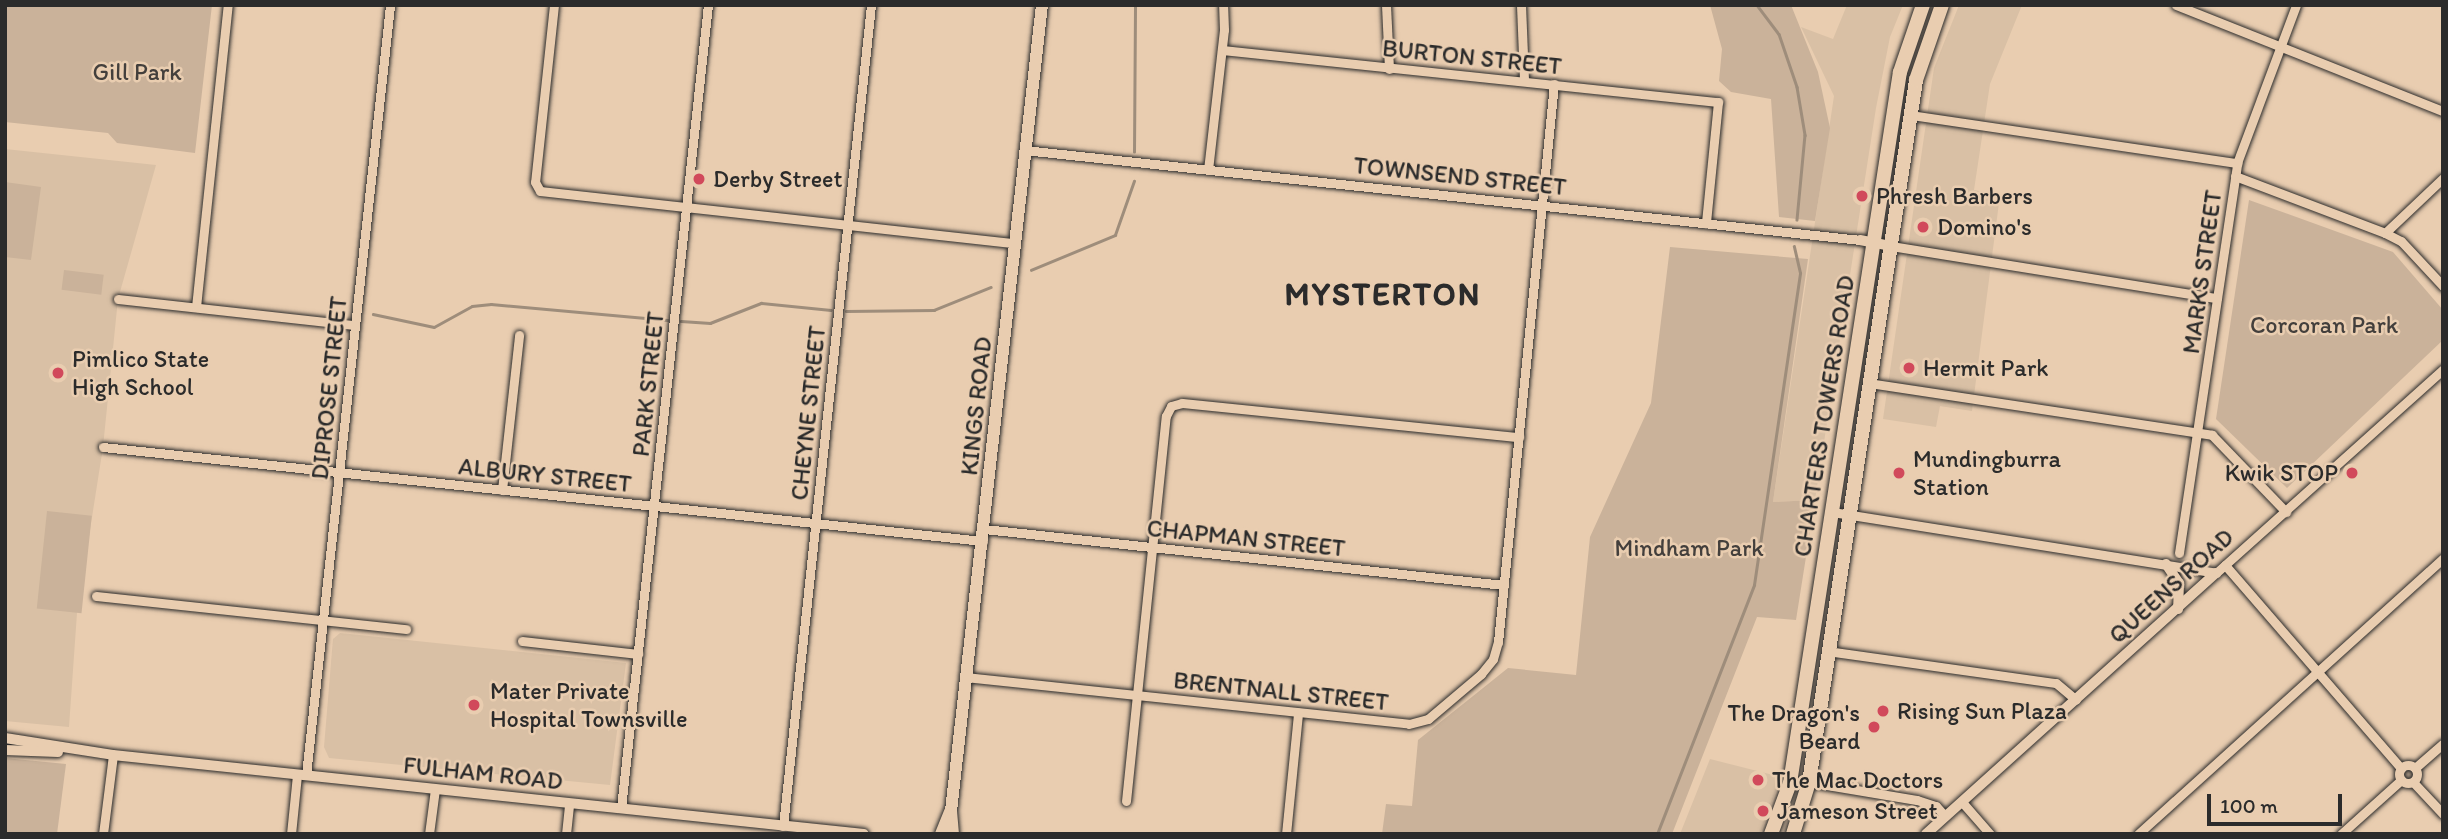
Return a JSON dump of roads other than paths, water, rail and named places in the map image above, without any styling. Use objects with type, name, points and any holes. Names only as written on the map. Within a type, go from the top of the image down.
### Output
[{"type":"main road","name":"KINGS ROAD","points":[[953,834],[951,811],[965,677],[984,535],[1024,150],[1042,5]]},
{"type":"main road","name":"CHARTERS TOWERS ROAD","points":[[1771,834],[1790,783],[1832,512],[1867,241],[1900,72],[1923,5]]},
{"type":"main road","name":"CHARTERS TOWERS ROAD","points":[[1793,834],[1809,782],[1827,651],[1920,63],[1942,5]]},
{"type":"main road","name":"KINGS ROAD","points":[[941,834],[951,811]]},
{"type":"street","points":[[196,307],[228,5]]},
{"type":"street","name":"DIPROSE STREET","points":[[291,834],[302,775],[323,620],[390,5]]},
{"type":"street","points":[[554,5],[536,189],[1014,243]]},
{"type":"street","name":"PARK STREET","points":[[621,808],[708,5]]},
{"type":"street","name":"CHEYNE STREET","points":[[783,826],[871,5]]},
{"type":"street","points":[[1208,170],[1222,50],[1223,5]]},
{"type":"street","points":[[1386,5],[1389,69]]},
{"type":"street","points":[[1521,5],[1524,81]]},
{"type":"street","points":[[2176,5],[2443,111]]},
{"type":"street","name":"MARKS STREET","points":[[2179,553],[2237,163],[2296,5]]},
{"type":"street","name":"BURTON STREET","points":[[1222,50],[1718,102],[1706,223]]},
{"type":"street","name":"BRENTNALL STREET","points":[[965,677],[1396,724],[1428,719],[1493,659],[1504,585],[1545,206],[1554,84]]},
{"type":"street","points":[[1911,115],[2237,163]]},
{"type":"street","name":"TOWNSEND STREET","points":[[1024,150],[1706,223],[1891,246]]},
{"type":"street","points":[[2235,176],[2401,241],[2443,286]]},
{"type":"street","points":[[2385,233],[2443,178]]},
{"type":"street","points":[[1891,246],[2217,298]]},
{"type":"street","points":[[118,299],[355,325]]},
{"type":"street","points":[[502,490],[519,335]]},
{"type":"street","name":"QUEENS ROAD","points":[[1926,834],[2443,369]]},
{"type":"street","points":[[1869,383],[2212,435],[2286,512]]},
{"type":"street","points":[[1126,801],[1166,416],[1171,407],[1182,402],[1519,437]]},
{"type":"street","name":"ALBURY STREET","points":[[103,447],[816,523],[984,535]]},
{"type":"street","points":[[1832,512],[2216,573]]},
{"type":"street","name":"CHAPMAN STREET","points":[[984,535],[1153,548],[1504,585]]},
{"type":"street","points":[[2138,834],[2443,558]]},
{"type":"street","points":[[2166,564],[2179,583],[2178,609]]},
{"type":"street","points":[[2225,565],[2401,768],[2401,780],[2341,834]]},
{"type":"street","points":[[96,596],[406,629]]},
{"type":"street","points":[[522,641],[638,654]]},
{"type":"street","points":[[1827,651],[2056,684],[2076,700]]},
{"type":"street","points":[[1286,834],[1298,713]]},
{"type":"street","name":"FULHAM ROAD","points":[[5,738],[113,755],[864,834]]},
{"type":"street","points":[[2401,768],[2415,768],[2443,744]]},
{"type":"street","name":"FULHAM ROAD","points":[[5,750],[113,755]]},
{"type":"street","points":[[103,834],[113,755]]},
{"type":"street","points":[[2413,782],[2415,768]]},
{"type":"street","points":[[2401,780],[2413,782],[2443,814]]},
{"type":"street","points":[[1790,783],[1809,782],[1917,800],[1936,806],[1945,816]]},
{"type":"street","points":[[429,834],[435,789]]},
{"type":"street","points":[[1962,802],[1990,834]]},
{"type":"street","points":[[566,834],[569,803]]},
{"type":"waterway","points":[[1134,152],[1135,5]]},
{"type":"waterway","points":[[1757,5],[1779,34],[1797,87],[1805,135],[1797,220]]},
{"type":"waterway","points":[[1031,270],[1115,235],[1134,181]]},
{"type":"waterway","points":[[1657,834],[1754,585],[1800,273],[1794,247]]},
{"type":"waterway","points":[[846,311],[934,310],[991,287]]},
{"type":"waterway","points":[[681,321],[710,323],[761,303],[831,310]]},
{"type":"waterway","points":[[373,314],[434,327],[472,306],[491,304],[667,320]]},
{"type":"place","name":"Derby Street","points":[[699,179]]},
{"type":"place","name":"Phresh Barbers","points":[[1862,196]]},
{"type":"place","name":"Domino's","points":[[1923,227]]},
{"type":"place","name":"Hermit Park","points":[[1909,368]]},
{"type":"place","name":"Pimlico State High School","points":[[58,373]]},
{"type":"place","name":"Mundingburra Station","points":[[1899,473]]},
{"type":"place","name":"Kwik STOP","points":[[2352,473]]},
{"type":"place","name":"Mater Private Hospital Townsville","points":[[474,705]]},
{"type":"place","name":"Rising Sun Plaza","points":[[1883,711]]},
{"type":"place","name":"The Dragon's Beard","points":[[1874,727]]},
{"type":"place","name":"The Mac Doctors","points":[[1758,780]]},
{"type":"place","name":"Jameson Street","points":[[1763,811]]},
{"type":"district","name":"MYSTERTON","points":[[1383,294]]},
{"type":"park label","name":"Gill Park","points":[[137,72]]},
{"type":"park label","name":"Corcoran Park","points":[[2324,325]]},
{"type":"park label","name":"Mindham Park","points":[[1689,548]]}]
